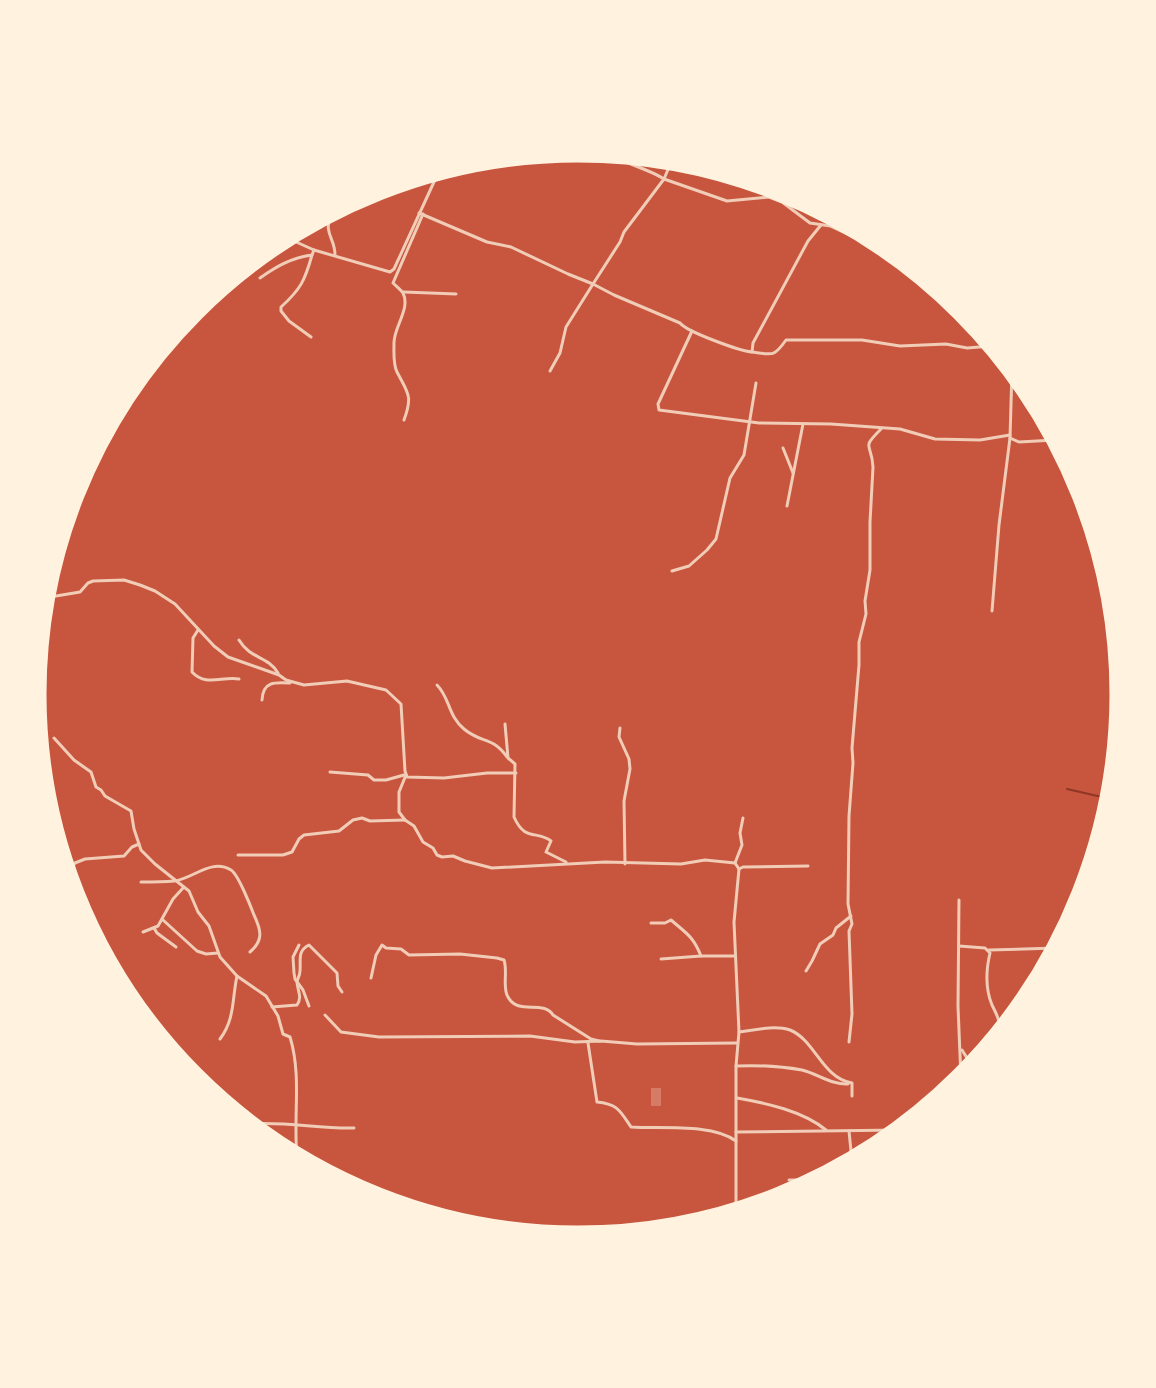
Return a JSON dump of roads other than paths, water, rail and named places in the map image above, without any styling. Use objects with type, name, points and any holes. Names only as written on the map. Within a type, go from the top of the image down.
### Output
[{"type":"street","points":[[629,164],[655,173],[664,179],[727,201],[736,202],[769,197],[782,202],[810,223],[830,226],[845,233]]},
{"type":"street","points":[[550,371],[560,353],[566,327],[624,232],[664,179],[668,169]]},
{"type":"street","points":[[433,181],[393,283],[403,292],[456,294]]},
{"type":"street","points":[[421,214],[487,242],[511,247],[680,323],[685,329],[740,351],[773,355],[780,351],[786,340],[862,340],[900,346],[946,344],[967,348],[982,347]]},
{"type":"street","points":[[296,242],[314,250],[390,272],[394,269],[421,214]]},
{"type":"street","points":[[328,223],[327,229],[335,255]]},
{"type":"street","points":[[752,352],[753,343],[800,256],[813,233],[821,225]]},
{"type":"street","points":[[311,337],[289,321],[281,311],[281,307],[300,288],[314,250]]},
{"type":"street","points":[[260,278],[278,265],[300,256],[312,255]]},
{"type":"street","points":[[403,292],[404,306],[394,339],[395,365],[410,398],[404,420]]},
{"type":"street","points":[[692,331],[658,408],[664,411],[751,421],[906,430],[935,439],[980,440],[1010,436],[1018,442],[1047,440]]},
{"type":"street","points":[[672,570],[689,566],[716,539],[730,478],[742,461],[756,383]]},
{"type":"street","points":[[992,611],[999,525],[1010,436],[1012,385]]},
{"type":"street","points":[[787,506],[803,424]]},
{"type":"street","points":[[849,1042],[852,1014],[849,932],[852,924],[848,904],[852,748],[859,642],[866,614],[865,601],[870,570],[873,467],[868,446],[870,439],[881,429]]},
{"type":"street","points":[[783,448],[793,474]]},
{"type":"street","points":[[54,596],[80,592],[93,581],[124,580],[155,591],[175,604],[213,646],[228,657],[279,675],[294,683]]},
{"type":"street","points":[[198,630],[193,638],[192,672],[198,678],[207,681],[239,679]]},
{"type":"street","points":[[239,640],[245,651],[264,659],[279,675]]},
{"type":"street","points":[[262,700],[262,692],[268,684],[274,682],[304,685],[347,681],[386,690],[401,704],[406,775],[402,780],[398,801],[399,812],[414,826],[423,842],[442,857],[453,856],[492,867],[605,862],[681,864],[705,860],[735,863]]},
{"type":"street","points":[[437,685],[445,695],[451,715],[464,729],[474,738],[494,742],[515,764],[514,817],[517,823],[526,833],[551,841],[546,852],[568,863]]},
{"type":"street","points":[[505,723],[508,758]]},
{"type":"street","points":[[620,728],[620,737],[629,759],[630,769],[624,801],[625,864]]},
{"type":"street","points":[[54,738],[74,760],[91,772],[96,787],[105,796],[131,811],[141,850],[189,891],[198,912],[209,926],[218,953],[226,965],[237,976],[266,996],[278,1016],[283,1034],[290,1037],[298,1077],[295,1124],[296,1146]]},
{"type":"street","points":[[330,772],[368,775],[374,780],[386,780],[406,775],[407,777],[444,778],[487,773],[516,773]]},
{"type":"street","points":[[237,855],[283,855],[292,852],[304,835],[339,831],[353,820],[362,818],[370,821],[405,820]]},
{"type":"street","points":[[735,863],[742,845],[740,833],[743,818]]},
{"type":"street","points":[[73,866],[85,859],[123,856],[139,844]]},
{"type":"street","points":[[735,863],[739,869],[734,922],[739,1032],[736,1066],[736,1203]]},
{"type":"street","points":[[739,869],[743,867],[808,866]]},
{"type":"street","points":[[141,882],[176,881],[209,867],[231,870],[237,876],[249,900],[261,935],[258,945],[250,952]]},
{"type":"street","points":[[143,932],[158,926],[173,899],[183,888]]},
{"type":"street","points":[[959,900],[961,1064]]},
{"type":"street","points":[[806,971],[820,944],[833,935],[836,928],[851,916]]},
{"type":"street","points":[[163,920],[197,951],[206,954],[218,953]]},
{"type":"street","points":[[651,923],[665,923],[671,920],[689,933],[696,942],[701,956]]},
{"type":"street","points":[[154,928],[157,933],[176,947]]},
{"type":"street","points":[[272,1007],[297,1005],[300,1000],[301,992],[293,962],[298,945]]},
{"type":"street","points":[[297,981],[300,973],[299,957],[305,946],[309,945],[336,971],[338,986],[342,992]]},
{"type":"street","points":[[371,978],[376,955],[382,945],[386,948],[400,949],[409,955],[460,954],[497,958],[504,960],[507,966],[506,995],[516,1006],[545,1007],[553,1015],[591,1039],[637,1044],[737,1043]]},
{"type":"street","points":[[958,946],[989,950],[1047,948]]},
{"type":"street","points":[[989,950],[987,985],[992,1005],[999,1020]]},
{"type":"street","points":[[661,959],[735,956]]},
{"type":"street","points":[[220,1039],[232,1017],[237,976]]},
{"type":"street","points":[[297,981],[309,1006]]},
{"type":"street","points":[[325,1015],[341,1032],[379,1037],[530,1036],[588,1042],[601,1041]]},
{"type":"street","points":[[739,1032],[769,1029],[790,1030],[800,1037],[841,1081],[852,1083]]},
{"type":"street","points":[[588,1042],[597,1102],[611,1104],[619,1110],[631,1127],[717,1132],[728,1135],[736,1141]]},
{"type":"street","points":[[961,1047],[967,1058]]},
{"type":"street","points":[[736,1066],[784,1067],[808,1072],[840,1084],[852,1083]]},
{"type":"street","points":[[852,1083],[852,1096]]},
{"type":"street","points":[[736,1098],[799,1115],[827,1131]]},
{"type":"street","points":[[263,1123],[295,1124],[327,1129],[354,1128]]},
{"type":"street","points":[[736,1132],[883,1130]]},
{"type":"street","points":[[849,1131],[851,1152]]},
{"type":"street","points":[[789,1180],[796,1180]]},
{"type":"waterway","points":[[1067,789],[1101,797]]}]
